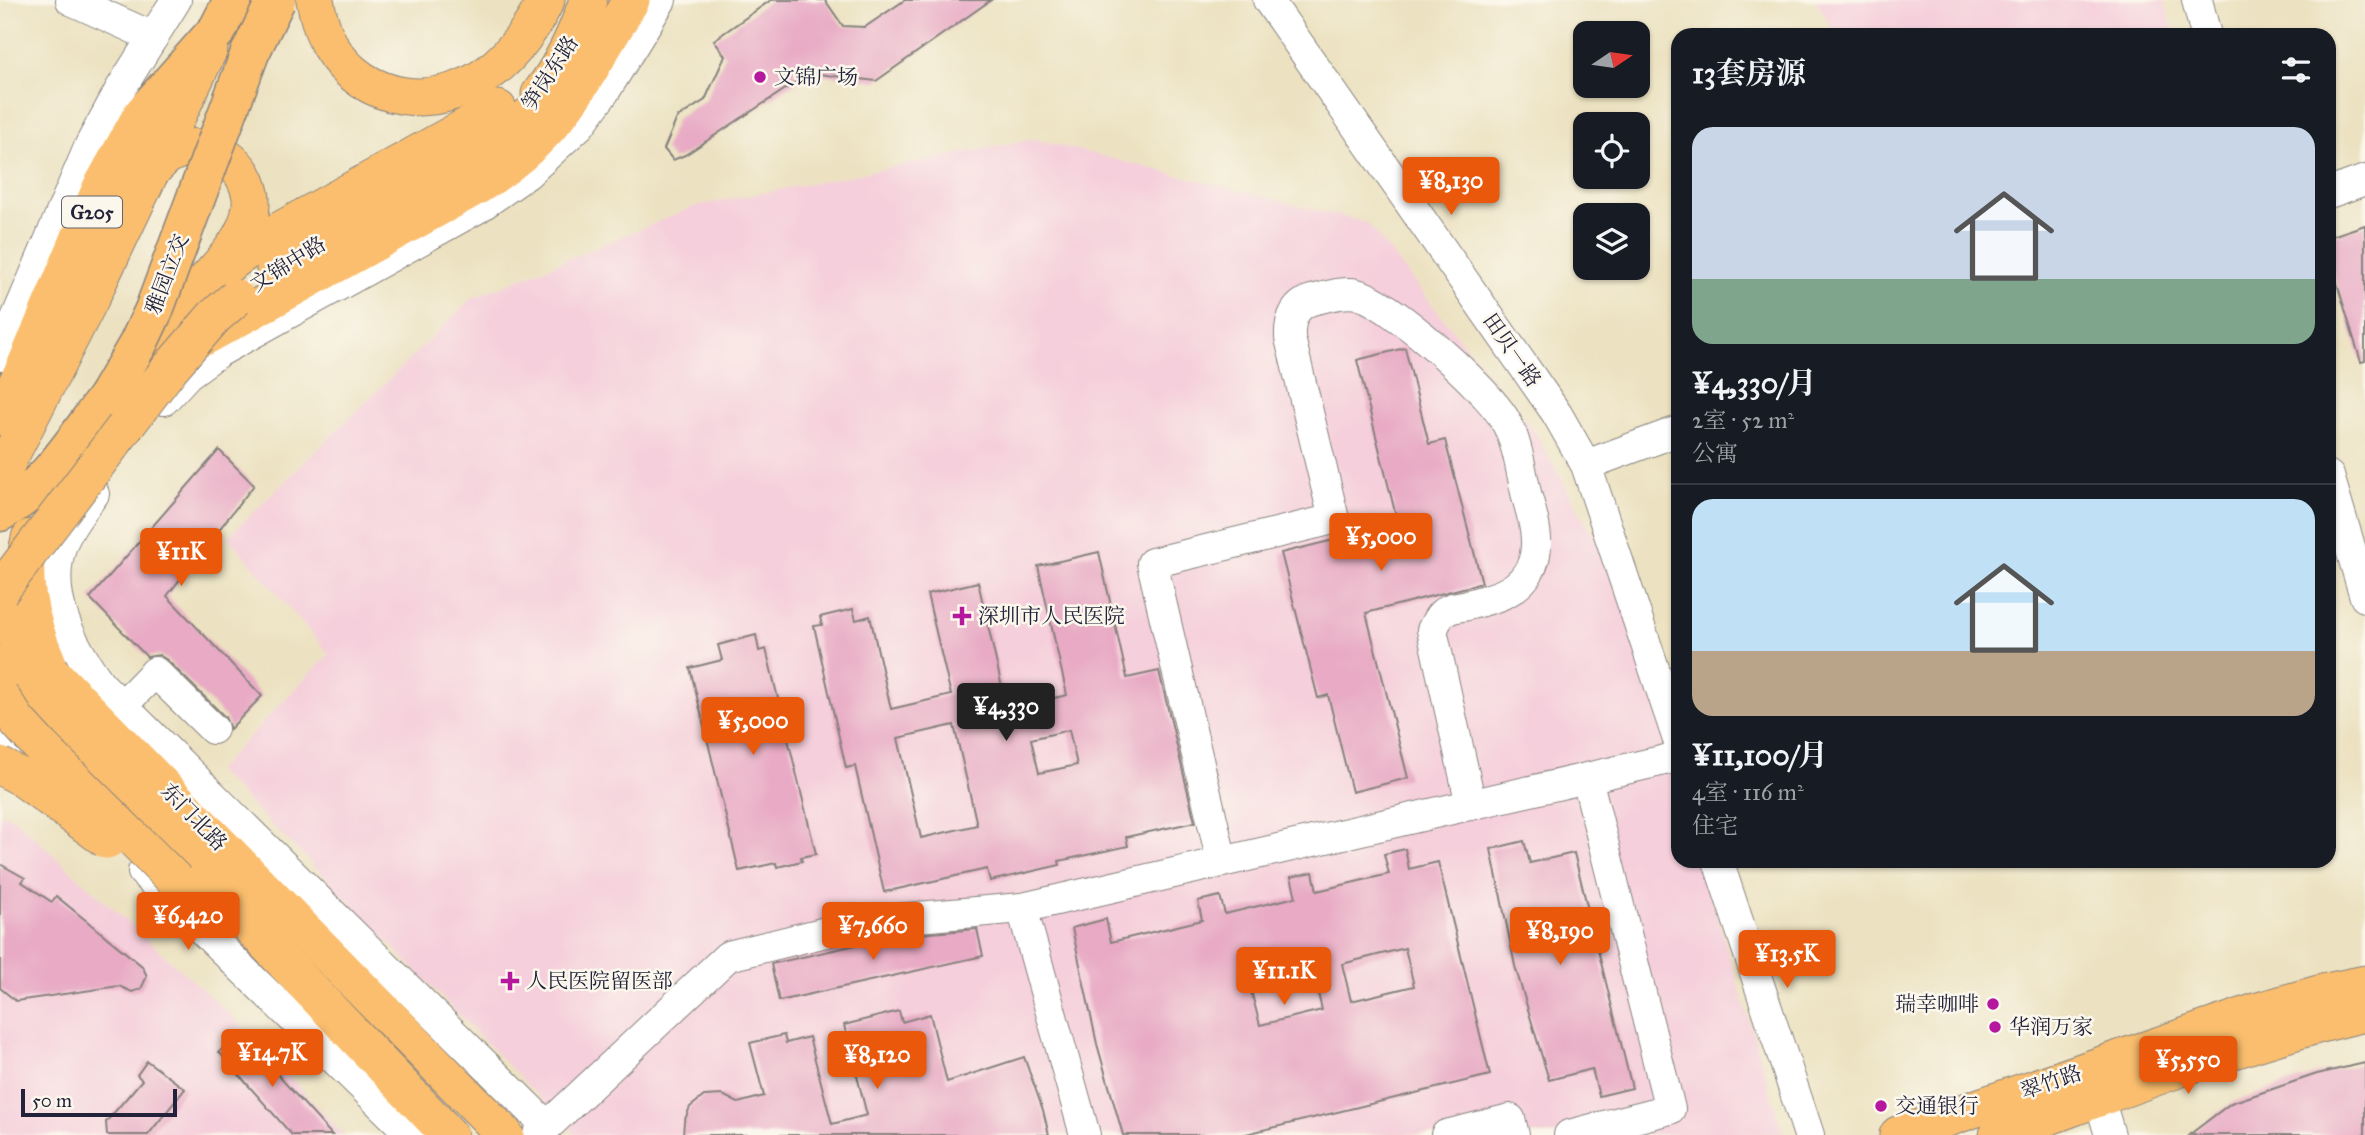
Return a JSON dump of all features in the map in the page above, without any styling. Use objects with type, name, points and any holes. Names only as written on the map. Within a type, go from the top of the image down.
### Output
[{"type":"highway","name":"雅园立交","points":[[0,512],[42,480],[115,398],[154,310],[250,53],[276,0]]},
{"type":"highway","name":"G205","points":[[0,416],[24,371],[102,189],[142,115],[226,14]]},
{"type":"main road","name":"笋岗东路","points":[[315,0],[320,23],[330,47],[349,70],[369,86],[392,95],[418,98],[453,91],[489,73],[511,53],[546,0]]},
{"type":"main road","name":"笋岗东路","points":[[580,58],[580,24],[588,0]]},
{"type":"main road","name":"文锦中路","points":[[0,591],[170,368],[214,317],[286,263],[498,138],[550,101],[580,58],[631,0]]},
{"type":"main road","points":[[0,476],[91,297],[226,14]]},
{"type":"main road","points":[[115,398],[174,353],[467,192],[506,167],[554,123],[573,99],[580,58]]},
{"type":"main road","points":[[202,286],[261,241],[506,104],[580,58]]},
{"type":"main road","points":[[52,671],[36,632],[27,598],[27,549],[32,530],[115,398],[182,308],[240,239],[249,221],[252,203],[248,185],[239,168],[225,155],[209,148],[188,149],[166,157],[149,173]]},
{"type":"main road","points":[[115,398],[152,356],[236,298]]},
{"type":"main road","name":"东门北路","points":[[0,620],[52,671],[113,715],[505,1135]]},
{"type":"main road","name":"东门北路","points":[[0,664],[449,1135]]},
{"type":"main road","points":[[0,696],[18,722],[166,884],[281,990],[309,1008],[345,1025]]},
{"type":"main road","points":[[0,766],[21,777],[166,884]]},
{"type":"main road","name":"翠竹路","points":[[1898,1135],[2262,1010],[2365,984]]},
{"type":"main road","name":"翠竹路","points":[[1998,1135],[2212,1056],[2365,1013]]},
{"type":"street","points":[[71,0],[153,37]]},
{"type":"street","points":[[0,356],[90,145],[121,88],[176,0]]},
{"type":"street","points":[[661,0],[605,91],[580,125],[527,174],[478,208],[218,353],[188,374],[165,398],[78,516],[62,544],[57,572],[58,598],[65,624],[79,655],[101,685],[113,715],[228,816],[542,1130],[728,956],[871,921],[1022,908],[1671,759]]},
{"type":"street","name":"田贝一路","points":[[1268,0],[1557,414],[1586,465],[1671,719]]},
{"type":"street","points":[[2197,0],[2204,28]]},
{"type":"street","points":[[2336,190],[2365,180]]},
{"type":"street","points":[[1222,862],[1152,563],[1334,519],[1290,338],[1289,325],[1293,314],[1307,300],[1354,293],[1366,296],[1415,328],[1493,403],[1505,420],[1513,439],[1535,528],[1534,562],[1526,577],[1514,589],[1497,597],[1451,608],[1441,614],[1432,631],[1471,805]]},
{"type":"street","points":[[1586,465],[1671,434]]},
{"type":"street","points":[[2336,499],[2365,597]]},
{"type":"street","points":[[113,715],[155,673],[213,729]]},
{"type":"street","points":[[0,732],[166,884],[412,1135]]},
{"type":"street","points":[[1569,1135],[1670,1110],[1587,778]]},
{"type":"street","points":[[1720,868],[1809,1135]]},
{"type":"street","points":[[1022,908],[1084,1135]]},
{"type":"street","points":[[2099,1098],[2110,1135]]},
{"type":"street","points":[[1446,1135],[1510,1119],[1514,1135]]},
{"type":"shaded area","points":[[1816,0],[2164,0],[2173,28],[1832,28]]},
{"type":"shaded area","name":"深圳市人民医院","points":[[1034,139],[1367,223],[1536,434],[1617,578],[1671,760],[1671,868],[1703,868],[1783,1134],[576,1135],[308,860],[216,771],[329,654],[228,537],[471,299],[696,206]]},
{"type":"shaded area","points":[[0,814],[12,817],[238,1022],[344,1135],[0,1135]]},
{"type":"building","name":"文锦广场","points":[[771,0],[825,0],[843,26],[865,27],[905,0],[991,0],[876,81],[810,73],[685,155],[673,160],[664,149],[677,118],[705,100],[725,56],[714,40]]},
{"type":"building","points":[[2365,225],[2365,361],[2361,362],[2336,280],[2336,235]]},
{"type":"building","points":[[1405,348],[1429,444],[1445,440],[1482,583],[1366,613],[1408,778],[1352,792],[1328,695],[1318,698],[1281,553],[1398,524],[1357,360]]},
{"type":"building","points":[[219,450],[254,485],[167,596],[262,696],[230,729],[225,717],[167,660],[159,655],[147,657],[90,598]]},
{"type":"building","points":[[1099,552],[1127,678],[1159,671],[1195,822],[1126,837],[1128,846],[1059,861],[1060,865],[990,881],[987,869],[884,892],[855,766],[846,768],[814,626],[822,625],[820,617],[853,609],[856,620],[870,616],[891,709],[951,695],[927,594],[978,582],[1007,709],[1067,695],[1038,566]],"holes":[[[954,725],[977,825],[921,838],[898,738]],[[1069,730],[1077,765],[1039,773],[1031,739]]]},
{"type":"building","points":[[756,635],[759,651],[766,649],[816,854],[801,857],[802,861],[777,867],[776,863],[739,871],[690,668],[722,660],[718,645]]},
{"type":"building","points":[[1524,841],[1530,863],[1574,853],[1632,1088],[1599,1096],[1592,1069],[1549,1080],[1515,966],[1491,849]]},
{"type":"building","points":[[1405,849],[1409,869],[1438,862],[1490,1075],[1242,1135],[1123,1135],[1097,1044],[1072,928],[1106,919],[1111,942],[1202,920],[1198,901],[1220,896],[1225,914],[1296,897],[1291,877],[1313,872],[1317,891],[1389,874],[1384,854]],"holes":[[[1405,948],[1414,986],[1351,1001],[1342,964]],[[1313,972],[1322,1010],[1260,1025],[1250,987]]]},
{"type":"building","points":[[0,864],[25,878],[22,882],[52,902],[56,896],[142,966],[147,976],[141,989],[132,992],[119,986],[16,1001],[0,988]]},
{"type":"building","points":[[977,929],[983,956],[779,1001],[771,964],[896,936]]},
{"type":"building","points":[[899,1011],[902,1022],[930,1014],[947,1082],[1024,1057],[1049,1135],[683,1135],[684,1122],[690,1107],[704,1096],[723,1095],[738,1103],[764,1096],[750,1043],[784,1035],[786,1043],[809,1037],[832,1124],[867,1115],[844,1025]]},
{"type":"building","points":[[240,1033],[332,1135],[292,1135],[219,1052]]},
{"type":"building","points":[[147,1061],[185,1089],[148,1135],[107,1135],[106,1122],[142,1080],[137,1075]]},
{"type":"building","points":[[2365,1063],[2365,1135],[2189,1135],[2231,1103],[2317,1074]]},
{"type":"place","name":"文锦广场","points":[[760,77]]},
{"type":"place","name":"深圳市人民医院","points":[[962,616]]},
{"type":"place","name":"人民医院留医部","points":[[510,981]]},
{"type":"place","name":"瑞幸咖啡","points":[[1993,1004]]},
{"type":"place","name":"华润万家","points":[[1995,1027]]},
{"type":"place","name":"交通银行","points":[[1881,1106]]}]
